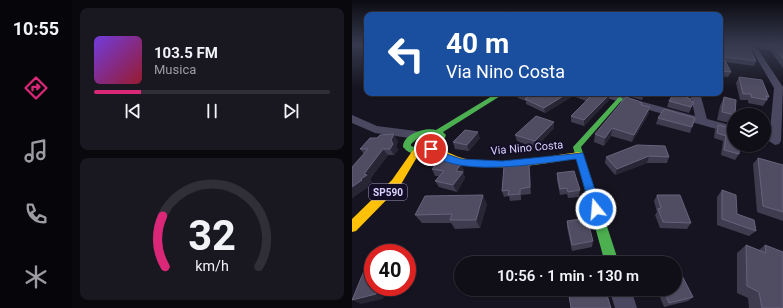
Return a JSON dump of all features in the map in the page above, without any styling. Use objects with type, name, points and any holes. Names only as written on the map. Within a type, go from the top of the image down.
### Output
[{"type":"street","points":[[762,59],[781,88],[774,141]]},
{"type":"street","points":[[438,132],[497,96]]},
{"type":"street","points":[[610,96],[727,128]]},
{"type":"street","points":[[696,96],[702,121]]},
{"type":"street","points":[[610,256],[577,146],[620,99]]},
{"type":"street","points":[[352,118],[361,125],[373,130],[416,135],[432,131],[438,132],[442,135],[442,139],[431,149],[416,152],[407,147],[407,143],[416,135]]},
{"type":"street","name":"Via Nino Costa","points":[[431,149],[438,154],[461,162],[502,165],[579,155]]},
{"type":"street","name":"SP590","points":[[352,227],[399,182],[409,167],[416,152]]},
{"type":"street","points":[[622,296],[626,308]]},
{"type":"building","points":[[723,59],[724,59],[731,72],[723,71]]},
{"type":"building","points":[[743,59],[755,59],[756,61]]},
{"type":"building","points":[[739,77],[762,80],[769,97],[766,96],[767,100],[751,97],[751,94],[743,94]]},
{"type":"building","points":[[526,96],[563,96],[544,108],[525,99],[528,97]]},
{"type":"building","points":[[588,96],[608,96],[584,120],[571,116],[590,97]]},
{"type":"building","points":[[672,96],[684,96],[691,99],[690,101],[694,102],[691,107],[669,101]]},
{"type":"building","points":[[626,97],[642,103],[641,105],[650,107],[634,135],[612,128],[605,138],[595,134]]},
{"type":"building","points":[[724,97],[736,100],[735,108],[727,108],[727,113],[722,112]]},
{"type":"building","points":[[664,109],[695,118],[692,127],[658,118]]},
{"type":"building","points":[[536,116],[554,122],[535,141],[515,135]]},
{"type":"building","points":[[718,125],[727,127],[727,151],[724,150],[726,136],[717,133]]},
{"type":"building","points":[[465,130],[478,132],[467,145],[453,142]]},
{"type":"building","points":[[394,134],[391,140],[393,144],[390,149],[383,149],[364,174],[367,175],[352,187],[352,167],[368,149],[360,149],[370,138],[377,138],[380,135]]},
{"type":"building","points":[[637,145],[665,146],[669,157],[649,156],[617,169],[606,157]]},
{"type":"building","points":[[758,158],[783,165],[783,212],[763,206]]},
{"type":"building","points":[[439,160],[461,164],[456,171],[463,172],[453,185],[435,181],[444,171],[432,169]]},
{"type":"building","points":[[529,164],[530,187],[520,189],[520,194],[508,195],[509,190],[502,191],[504,166]]},
{"type":"building","points":[[574,171],[580,190],[568,192],[567,188],[560,189],[557,173]]},
{"type":"building","points":[[722,190],[736,195],[737,214],[754,220],[756,231],[722,219]]},
{"type":"building","points":[[483,195],[476,220],[450,220],[452,214],[415,215],[425,196]]},
{"type":"building","points":[[657,195],[680,195],[691,223],[663,222],[658,209],[661,208]]},
{"type":"building","points":[[587,218],[593,241],[572,245],[567,221]]},
{"type":"building","points":[[746,245],[766,253],[765,245],[783,252],[783,308],[762,308],[759,292],[747,286]]},
{"type":"building","points":[[364,271],[364,296],[368,296],[352,300]]},
{"type":"building","points":[[682,276],[693,297],[669,303],[666,296],[682,296]]},
{"type":"building","points":[[569,296],[607,296],[611,308],[571,308]]},
{"type":"traffic: fast","points":[[438,132],[497,96]]},
{"type":"traffic: fast","points":[[610,256],[577,147],[620,99]]},
{"type":"traffic: fast","points":[[432,131],[442,135],[437,145],[433,148],[418,151],[407,147],[407,143],[416,135],[432,131]]},
{"type":"traffic: slow","points":[[431,149],[448,157],[466,162],[485,164],[523,163],[579,155]]},
{"type":"traffic: slow","points":[[352,227],[396,183],[416,152]]},
{"type":"route","points":[[431,149],[438,154],[461,162],[502,165],[579,155],[596,209]]}]
